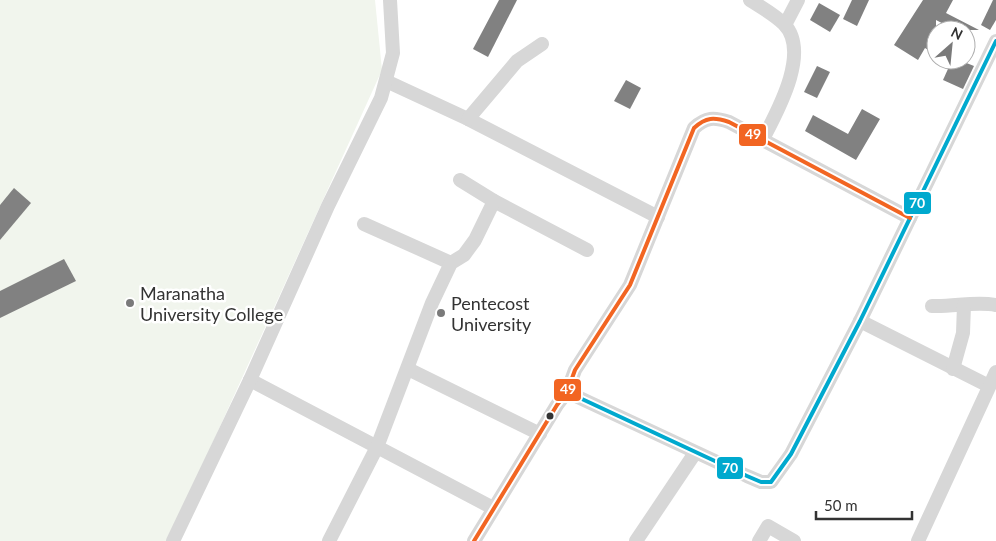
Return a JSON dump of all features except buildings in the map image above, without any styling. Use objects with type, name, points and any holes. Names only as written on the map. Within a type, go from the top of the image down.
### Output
[{"type":"street","points":[[173,541],[250,380],[328,206],[381,98],[393,53],[390,0]]},
{"type":"street","points":[[750,0],[785,25],[793,38],[793,66],[789,85],[763,139]]},
{"type":"street","points":[[785,25],[798,0]]},
{"type":"street","points":[[567,392],[695,453],[761,482],[771,482],[791,454],[860,321],[996,41]]},
{"type":"street","points":[[468,119],[517,61],[542,44]]},
{"type":"street","points":[[386,80],[468,119],[658,217]]},
{"type":"street","points":[[474,541],[567,392],[575,370],[630,285],[694,128],[703,120],[719,119],[763,139],[910,218]]},
{"type":"street","points":[[460,180],[494,201],[587,250]]},
{"type":"street","points":[[329,541],[377,447],[432,303],[451,263],[464,255],[476,240],[494,201]]},
{"type":"street","points":[[364,224],[451,263]]},
{"type":"street","points":[[932,306],[976,303],[996,305]]},
{"type":"street","points":[[953,369],[963,333],[964,305]]},
{"type":"street","points":[[860,321],[989,386]]},
{"type":"street","points":[[408,369],[540,434]]},
{"type":"street","points":[[918,541],[996,372]]},
{"type":"street","points":[[250,380],[494,508]]},
{"type":"street","points":[[636,541],[695,453]]},
{"type":"street","points":[[759,541],[768,526],[794,541]]},
{"type":"shaded area","name":"Maranatha University College","points":[[0,0],[375,0],[382,70],[168,541],[0,541]]},
{"type":"transit line","name":"70","points":[[567,392],[747,476],[761,482],[771,482],[791,454],[860,321],[996,41]]},
{"type":"transit line","name":"49","points":[[474,541],[557,405],[567,392],[575,370],[630,285],[694,128],[698,124],[710,119],[729,122],[910,218]]},
{"type":"place","name":"Maranatha University College","points":[[130,303]]},
{"type":"place","name":"Pentecost University","points":[[441,313]]}]
